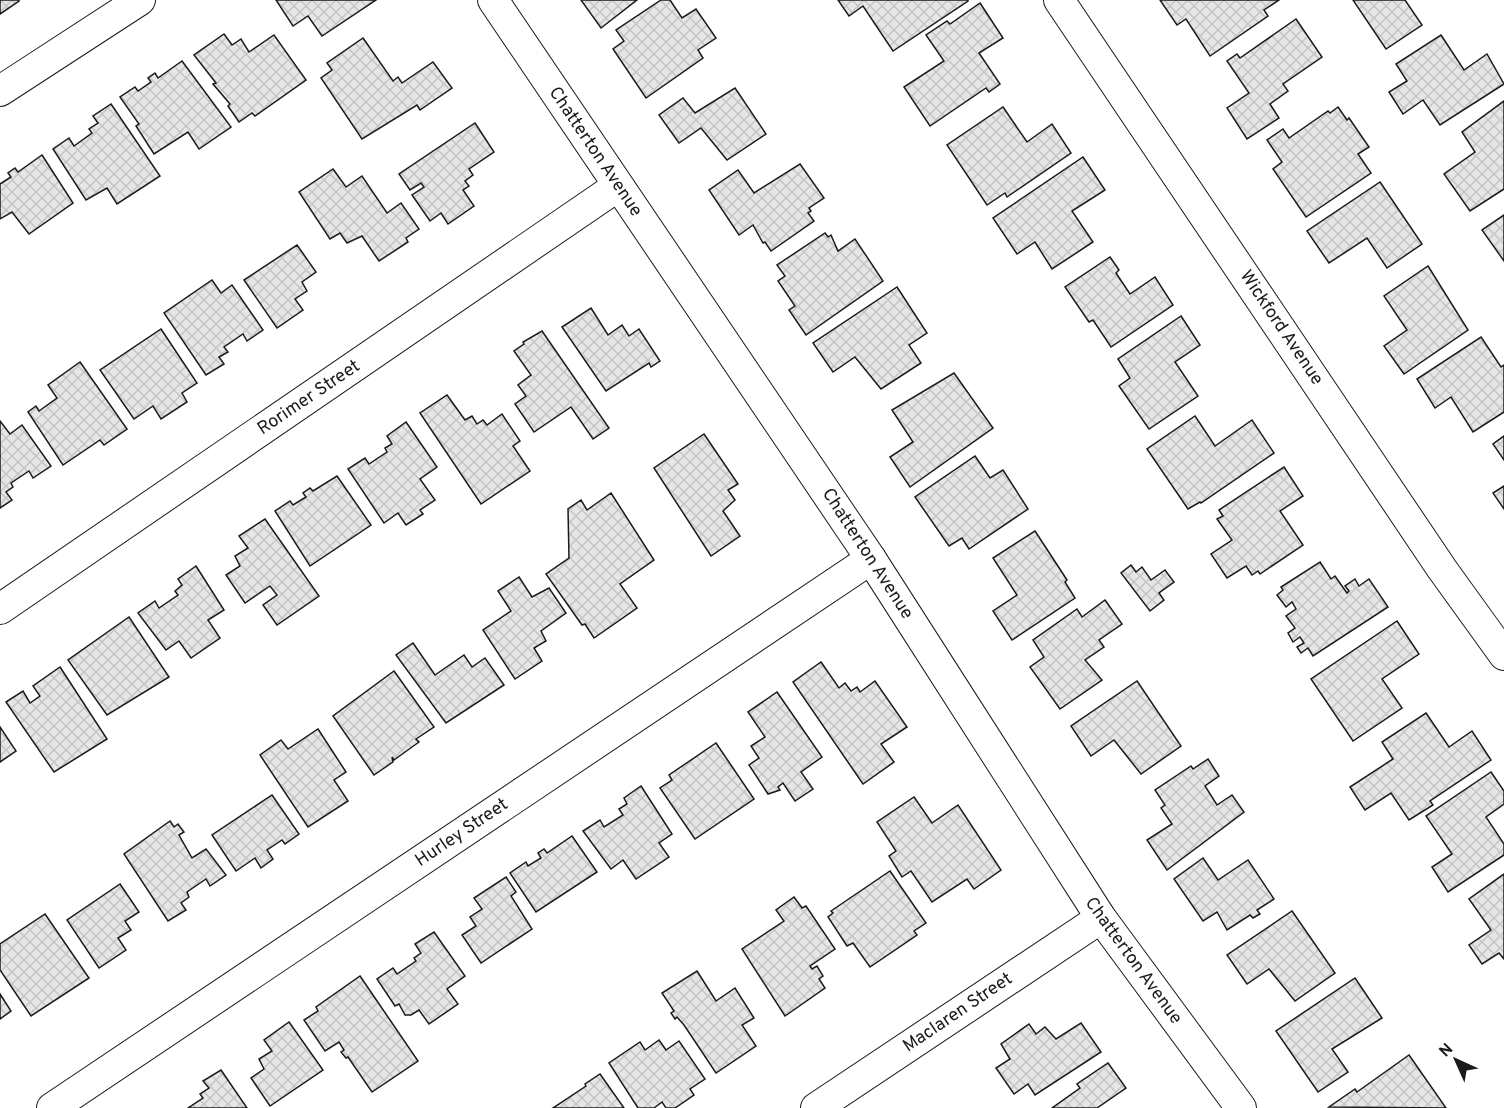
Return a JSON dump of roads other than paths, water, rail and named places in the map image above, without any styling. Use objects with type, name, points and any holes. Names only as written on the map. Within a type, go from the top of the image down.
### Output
[{"type":"street","points":[[0,91],[140,0]]},
{"type":"street","name":"Chatterton Avenue","points":[[493,0],[872,559],[1101,918],[1241,1108]]},
{"type":"street","name":"Wickford Avenue","points":[[1059,0],[1442,569],[1504,655]]},
{"type":"street","name":"Rorimer Street","points":[[0,609],[618,186]]},
{"type":"street","name":"Hurley Street","points":[[52,1108],[872,559]]},
{"type":"street","name":"Maclaren Street","points":[[816,1108],[1101,918]]}]
